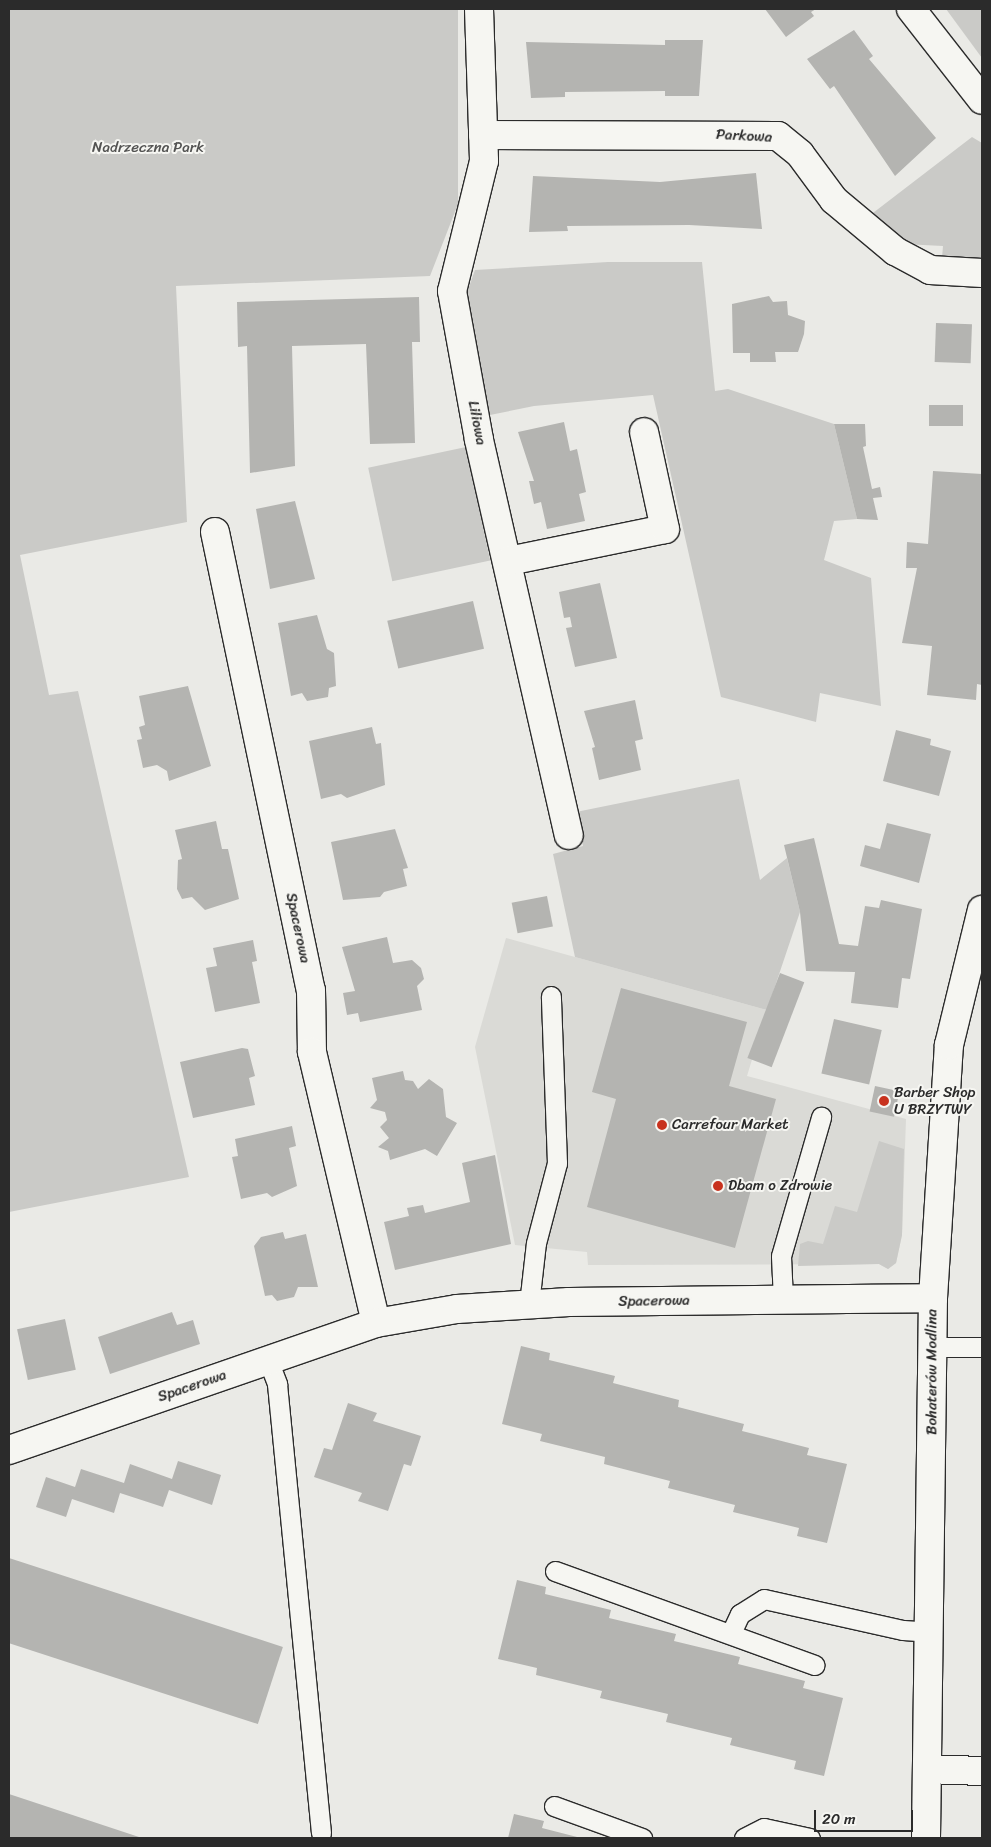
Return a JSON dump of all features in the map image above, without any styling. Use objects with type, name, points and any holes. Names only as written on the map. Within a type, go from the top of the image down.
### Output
[{"type":"street","name":"Liliowa","points":[[479,9],[483,135],[479,194],[452,291],[479,440],[509,561],[568,835]]},
{"type":"street","points":[[911,9],[982,100]]},
{"type":"street","name":"Parkowa","points":[[483,135],[778,136],[800,154],[834,200],[895,251],[930,270],[982,273]]},
{"type":"street","points":[[509,561],[665,530],[644,432]]},
{"type":"street","name":"Spacerowa","points":[[215,532],[311,990],[312,1052],[376,1323]]},
{"type":"street","name":"Bohaterów Modlina","points":[[926,1838],[933,1298],[949,1045],[982,910]]},
{"type":"street","name":"Spacerowa","points":[[9,1450],[376,1323],[458,1309],[529,1304],[933,1298]]},
{"type":"street","points":[[927,1769],[982,1772]]},
{"type":"lane","points":[[529,1304],[536,1243],[557,1162],[551,996]]},
{"type":"lane","points":[[783,1299],[782,1256],[821,1117]]},
{"type":"lane","points":[[933,1347],[982,1347]]},
{"type":"lane","points":[[268,1360],[277,1384],[321,1833]]},
{"type":"lane","points":[[555,1571],[814,1664]]},
{"type":"lane","points":[[731,1633],[740,1614],[764,1599],[903,1630],[929,1632]]},
{"type":"lane","points":[[554,1806],[642,1838]]},
{"type":"lane","points":[[744,1838],[764,1828],[810,1838]]},
{"type":"shaded area","points":[[506,938],[767,1010],[747,1076],[906,1119],[902,1235],[896,1263],[888,1269],[879,1264],[588,1265],[587,1252],[515,1245],[475,1047]]},
{"type":"green space","name":"Nadrzeczna Park","points":[[9,9],[458,9],[458,204],[430,276],[176,286],[187,522],[20,555],[49,695],[78,691],[189,1177],[9,1212]]},
{"type":"green space","points":[[946,9],[982,9],[982,58]]},
{"type":"green space","points":[[972,137],[982,143],[982,261],[942,258],[943,246],[903,244],[869,216]]},
{"type":"green space","points":[[608,262],[702,262],[715,391],[728,389],[834,424],[857,519],[834,521],[824,560],[871,578],[881,706],[820,693],[816,722],[721,697],[653,395],[534,406],[490,415],[465,298],[475,270]]},
{"type":"green space","points":[[466,447],[490,560],[392,581],[368,468]]},
{"type":"green space","points":[[739,779],[760,880],[787,858],[800,912],[767,1010],[575,957],[553,854],[583,846],[576,812]]},
{"type":"green space","points":[[879,1141],[904,1149],[902,1235],[896,1263],[888,1269],[879,1264],[798,1266],[800,1244],[808,1241],[823,1244],[835,1206],[857,1212]]},
{"type":"building","points":[[765,9],[816,9],[811,12],[814,16],[786,37]]},
{"type":"building","points":[[854,30],[873,56],[869,59],[936,138],[895,176],[834,86],[830,89],[807,59]]},
{"type":"building","points":[[665,40],[703,40],[699,96],[665,96],[665,91],[565,92],[565,97],[531,98],[526,42],[665,45]]},
{"type":"building","points":[[756,173],[762,229],[689,225],[567,226],[568,231],[529,232],[533,176],[660,182]]},
{"type":"building","points":[[769,296],[773,302],[787,301],[788,315],[805,321],[804,334],[798,352],[775,352],[776,362],[750,362],[750,353],[733,353],[732,304]]},
{"type":"building","points":[[419,297],[420,342],[412,342],[415,443],[370,444],[366,344],[292,346],[295,466],[250,473],[247,346],[238,347],[237,302]]},
{"type":"building","points":[[936,323],[972,324],[971,363],[935,362]]},
{"type":"building","points":[[929,405],[963,405],[963,426],[929,426]]},
{"type":"building","points":[[564,422],[570,451],[577,449],[586,492],[579,494],[585,521],[547,529],[541,502],[534,504],[529,481],[534,481],[518,432]]},
{"type":"building","points":[[834,424],[865,424],[866,446],[863,447],[872,489],[880,487],[882,497],[873,498],[878,520],[857,519]]},
{"type":"building","points":[[933,471],[982,474],[982,685],[977,684],[976,700],[927,695],[932,646],[902,643],[917,568],[906,568],[907,542],[928,544]]},
{"type":"building","points":[[295,501],[315,579],[270,589],[256,509]]},
{"type":"building","points":[[600,583],[617,658],[575,667],[566,628],[572,627],[570,617],[564,618],[559,592]]},
{"type":"building","points":[[473,601],[484,649],[398,669],[387,621]]},
{"type":"building","points":[[317,615],[327,649],[334,653],[336,686],[329,688],[328,697],[307,701],[302,693],[291,696],[278,623]]},
{"type":"building","points":[[188,686],[211,766],[169,781],[167,771],[157,765],[143,768],[137,740],[142,739],[139,727],[145,725],[139,696]]},
{"type":"building","points":[[635,700],[643,739],[635,741],[641,770],[599,780],[592,748],[595,747],[584,711]]},
{"type":"building","points":[[372,727],[376,744],[381,743],[385,785],[347,798],[341,794],[321,799],[309,741]]},
{"type":"building","points":[[896,730],[931,739],[930,745],[951,751],[939,796],[883,781]]},
{"type":"building","points":[[216,821],[222,849],[228,849],[239,899],[205,910],[192,897],[182,899],[177,889],[178,860],[182,859],[175,830]]},
{"type":"building","points":[[887,823],[931,834],[919,883],[860,866],[865,845],[880,849]]},
{"type":"building","points":[[395,829],[408,868],[403,869],[407,886],[384,892],[380,897],[343,900],[331,842]]},
{"type":"building","points":[[814,838],[839,944],[858,946],[865,906],[879,908],[881,900],[922,909],[910,979],[902,978],[898,1008],[851,1003],[855,972],[806,971],[800,912],[784,845]]},
{"type":"building","points":[[547,896],[553,926],[518,933],[512,903]]},
{"type":"building","points":[[387,937],[393,963],[412,960],[421,968],[424,979],[417,986],[422,1010],[360,1022],[358,1013],[347,1015],[343,993],[355,991],[342,947]]},
{"type":"building","points":[[253,940],[257,961],[252,962],[260,1003],[215,1012],[206,968],[217,966],[213,948]]},
{"type":"building","points":[[780,973],[804,982],[772,1067],[747,1058]]},
{"type":"building","points":[[621,988],[747,1022],[729,1086],[776,1099],[735,1248],[587,1207],[616,1099],[592,1092]]},
{"type":"building","points":[[834,1019],[882,1030],[869,1085],[821,1074]]},
{"type":"building","points":[[242,1048],[248,1049],[255,1076],[249,1078],[255,1105],[193,1118],[180,1062]]},
{"type":"building","points":[[403,1071],[405,1080],[413,1081],[418,1089],[429,1079],[443,1089],[446,1117],[457,1123],[437,1156],[425,1149],[390,1160],[388,1151],[378,1147],[389,1138],[380,1127],[387,1120],[385,1112],[370,1108],[377,1100],[372,1078]]},
{"type":"building","name":"Barber Shop U BRZYTWY","points":[[875,1086],[899,1091],[894,1117],[870,1111]]},
{"type":"building","points":[[292,1126],[296,1146],[289,1148],[297,1186],[272,1197],[267,1193],[241,1199],[232,1157],[238,1156],[235,1139]]},
{"type":"building","points":[[495,1155],[511,1244],[395,1270],[384,1222],[409,1216],[407,1208],[423,1205],[425,1213],[470,1202],[462,1163]]},
{"type":"building","points":[[283,1232],[285,1239],[306,1234],[318,1287],[298,1287],[294,1297],[277,1301],[272,1295],[265,1296],[254,1246],[261,1237]]},
{"type":"building","points":[[172,1312],[177,1325],[193,1320],[200,1344],[110,1374],[98,1337]]},
{"type":"building","points":[[65,1319],[76,1370],[28,1380],[17,1329]]},
{"type":"building","points":[[521,1346],[550,1353],[549,1360],[615,1376],[613,1383],[679,1400],[678,1407],[744,1424],[742,1431],[809,1448],[807,1455],[847,1464],[827,1543],[797,1536],[799,1528],[733,1512],[735,1505],[668,1488],[670,1481],[604,1464],[605,1457],[540,1441],[542,1434],[502,1424]]},
{"type":"building","points":[[348,1403],[377,1413],[373,1421],[421,1436],[411,1466],[404,1464],[388,1511],[358,1501],[362,1493],[314,1477],[324,1448],[332,1450]]},
{"type":"building","points":[[178,1461],[221,1475],[212,1505],[169,1490],[163,1507],[120,1493],[114,1513],[72,1499],[66,1517],[36,1507],[46,1477],[75,1487],[81,1469],[124,1483],[130,1464],[172,1479]]},
{"type":"building","points":[[9,1558],[283,1647],[258,1724],[9,1643]]},
{"type":"building","points":[[517,1580],[546,1587],[545,1594],[611,1610],[609,1618],[676,1634],[674,1641],[740,1657],[738,1664],[805,1681],[803,1688],[843,1698],[824,1776],[794,1769],[796,1761],[730,1745],[732,1738],[666,1722],[668,1714],[600,1698],[602,1691],[536,1675],[537,1668],[498,1659]]},
{"type":"building","points":[[9,1794],[142,1838],[9,1838]]},
{"type":"building","points":[[514,1814],[544,1821],[542,1828],[581,1838],[508,1838]]},
{"type":"place","name":"Barber Shop U BRZYTWY","points":[[884,1101]]},
{"type":"place","name":"Carrefour Market","points":[[662,1125]]},
{"type":"place","name":"Dbam o Zdrowie","points":[[718,1186]]}]
